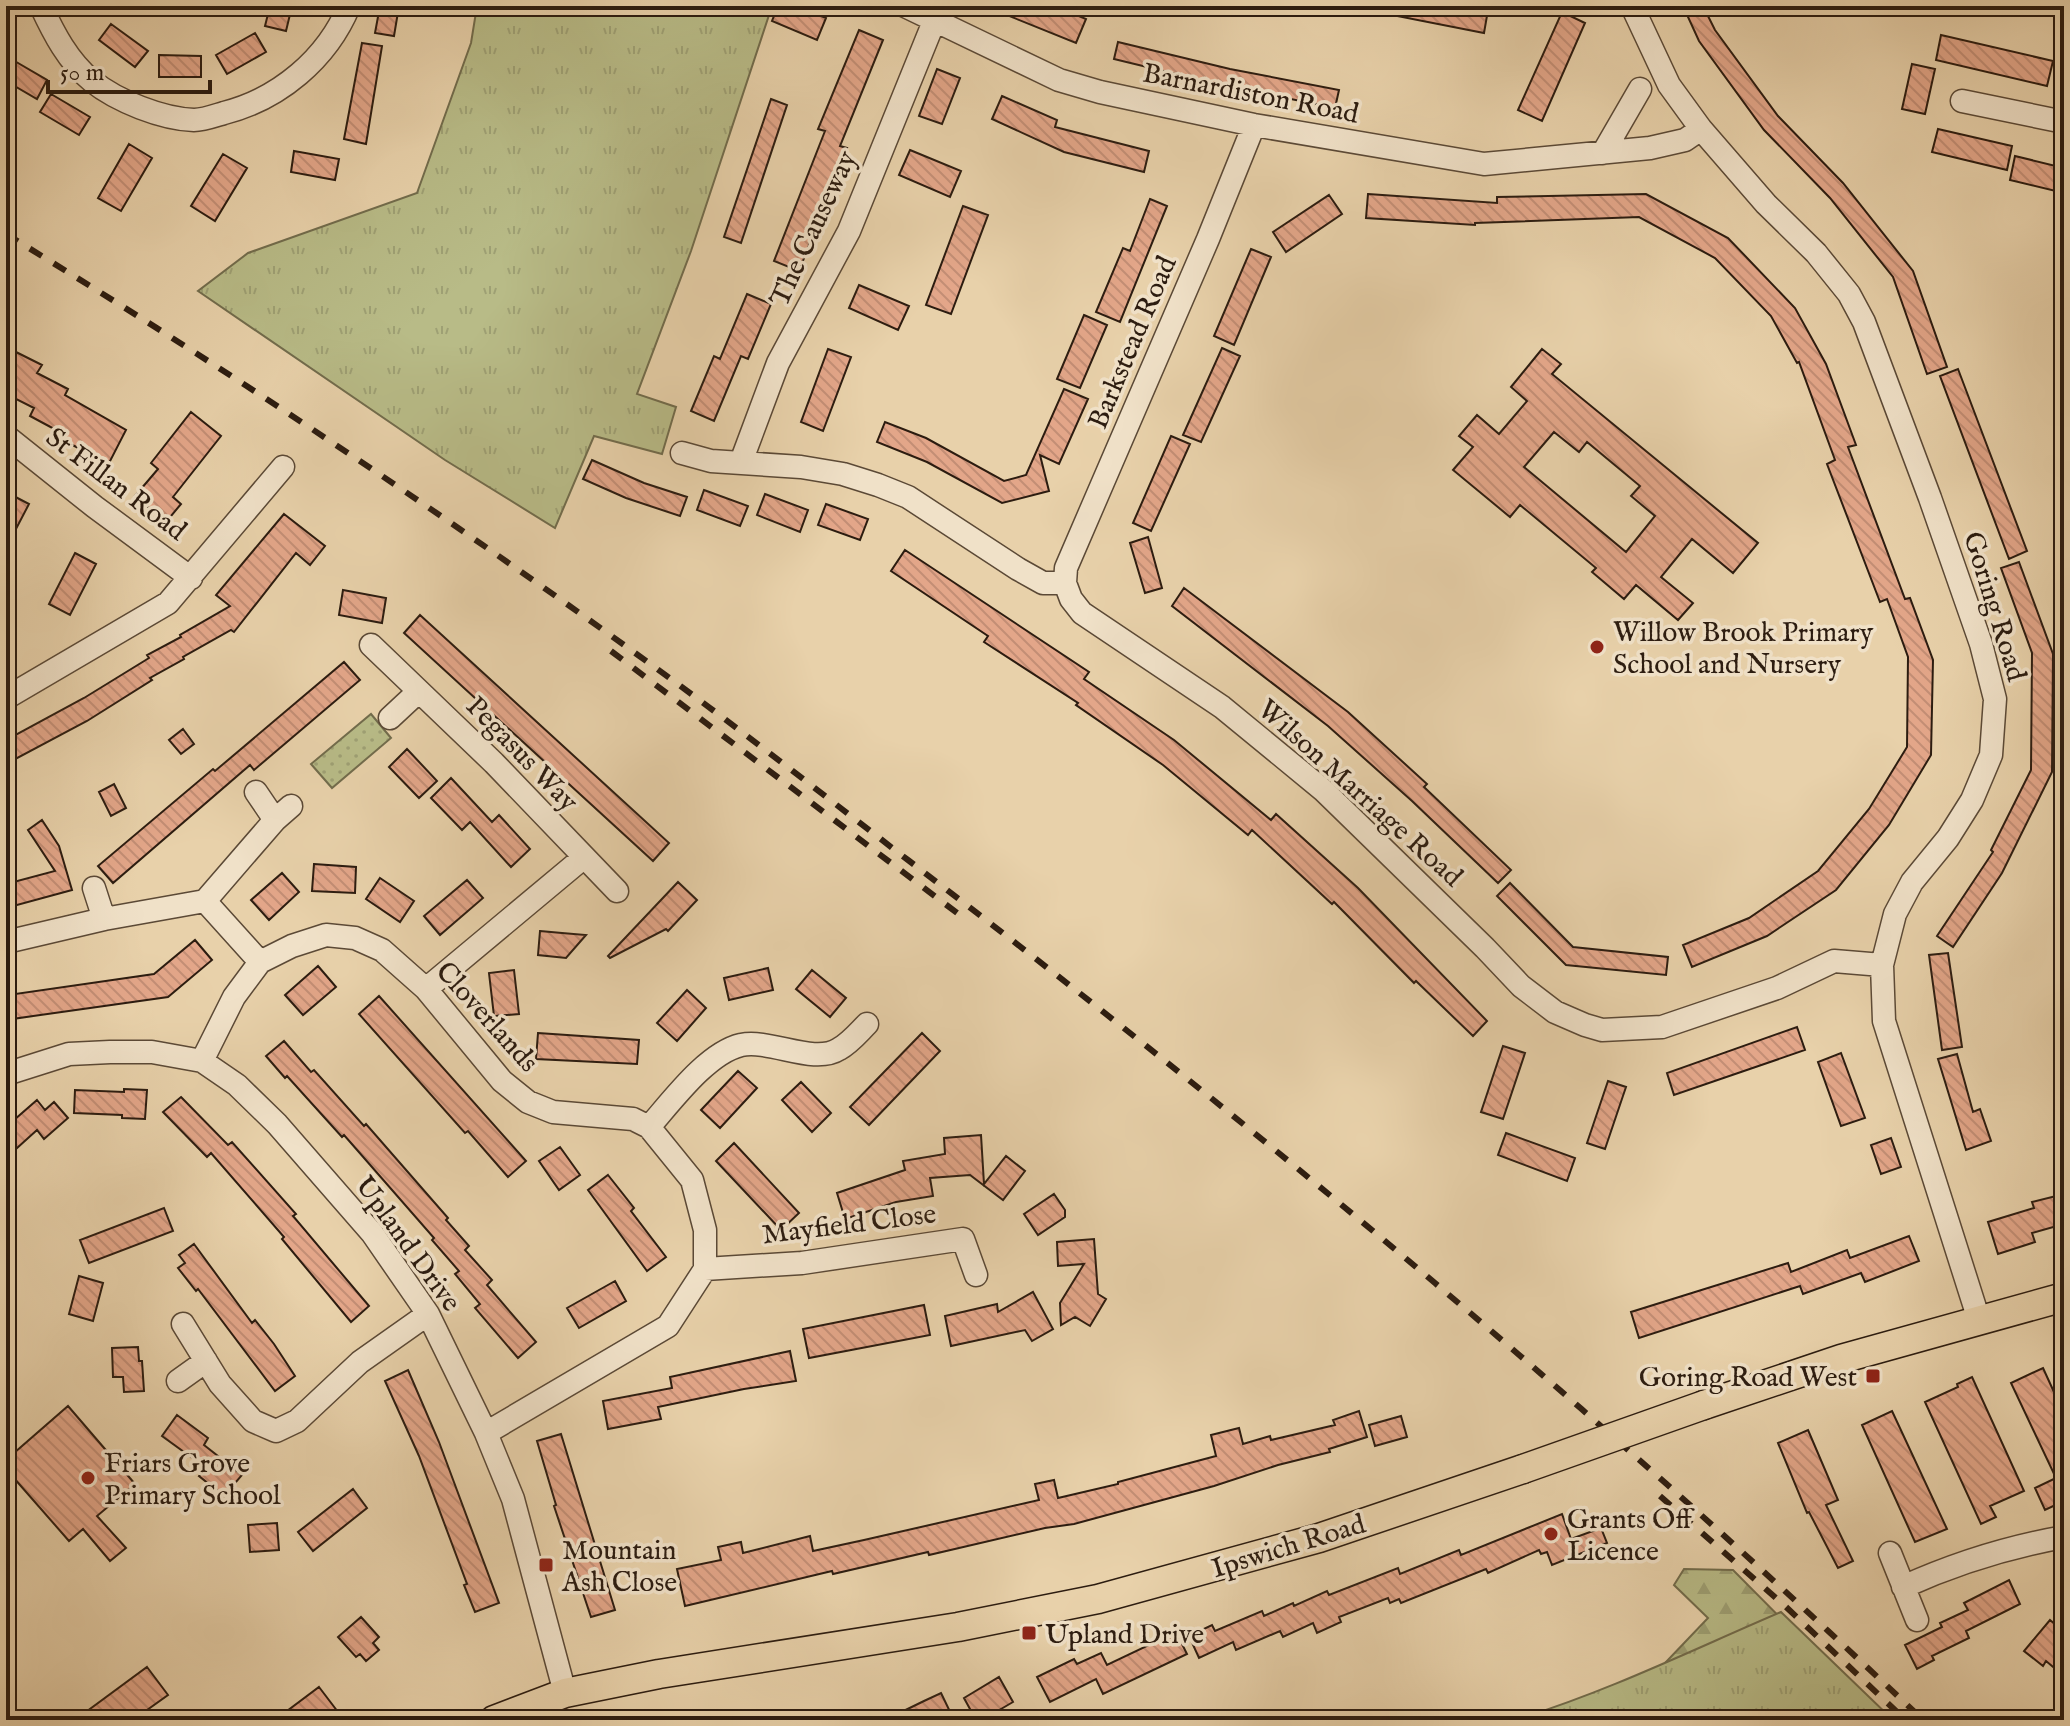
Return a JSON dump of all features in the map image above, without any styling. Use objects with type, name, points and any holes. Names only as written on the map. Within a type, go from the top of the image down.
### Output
[{"type":"main road","name":"Ipswich Road","points":[[494,1720],[565,1693],[659,1674],[958,1627],[1098,1599],[1319,1538],[1841,1359],[2064,1297]]},
{"type":"street","points":[[41,6],[59,45],[93,82],[143,110],[196,120],[229,112],[270,96],[307,68],[329,42],[349,6]]},
{"type":"street","name":"Barnardiston Road","points":[[905,6],[1059,80],[1147,104],[1484,164],[1650,148],[1685,140],[1701,129]]},
{"type":"street","name":"Goring Road","points":[[1632,6],[1669,85],[1701,129],[1766,204],[1816,253],[1857,308],[1930,498],[1981,644],[1995,699],[1991,755],[1977,789],[1948,838],[1912,882],[1895,914],[1882,965],[1884,1021],[1979,1320]]},
{"type":"street","name":"The Causeway","points":[[741,462],[778,363],[849,231],[935,19]]},
{"type":"street","points":[[1603,153],[1640,89]]},
{"type":"street","points":[[1962,101],[2064,122]]},
{"type":"street","name":"Barkstead Road","points":[[1065,583],[1066,568],[1202,254],[1254,125]]},
{"type":"street","name":"St Fillan Road","points":[[6,436],[191,578]]},
{"type":"street","points":[[682,453],[711,461],[801,467],[843,474],[878,485],[908,497],[1043,583],[1065,583]]},
{"type":"street","points":[[6,698],[168,603],[283,467]]},
{"type":"street","name":"Wilson Marriage Road","points":[[1065,583],[1071,599],[1082,613],[1222,707],[1323,790],[1521,986],[1555,1012],[1602,1030],[1662,1027],[1777,988],[1834,961],[1882,965]]},
{"type":"street","name":"Pegasus Way","points":[[371,645],[494,763],[617,891]]},
{"type":"street","points":[[390,718],[419,691]]},
{"type":"street","points":[[6,942],[104,919],[205,901],[283,813],[256,792]]},
{"type":"street","points":[[426,989],[583,858]]},
{"type":"street","points":[[94,888],[104,919]]},
{"type":"street","points":[[205,901],[260,962]]},
{"type":"street","name":"Cloverlands","points":[[202,1061],[234,997],[260,962],[292,946],[326,935],[355,938],[382,950],[426,989],[502,1081],[528,1102],[553,1112],[633,1119],[649,1127]]},
{"type":"street","points":[[486,1433],[668,1326],[705,1269],[705,1230],[692,1180],[649,1127],[682,1088],[721,1053],[741,1045],[763,1044],[820,1055],[837,1051],[867,1024]]},
{"type":"street","name":"Upland Drive","points":[[6,1074],[69,1054],[96,1052],[152,1052],[202,1061],[237,1085],[277,1124],[372,1233],[428,1314],[486,1433],[513,1499],[565,1693]]},
{"type":"street","name":"Mayfield Close","points":[[705,1269],[802,1263],[963,1239],[976,1275]]},
{"type":"street","points":[[183,1324],[220,1384],[253,1421],[276,1431],[297,1421],[360,1362],[428,1314]]},
{"type":"street","points":[[178,1381],[206,1361]]},
{"type":"street","points":[[1903,1587],[1945,1568],[2006,1548],[2064,1537]]},
{"type":"street","points":[[1890,1553],[1917,1620]]},
{"type":"green space","points":[[477,6],[772,6],[691,251],[637,394],[676,407],[662,454],[594,436],[555,528],[445,460],[198,291],[248,253],[417,193],[471,43]]},
{"type":"green space","points":[[371,714],[391,738],[332,788],[311,764]]},
{"type":"green space","points":[[1684,1569],[1733,1570],[1882,1720],[1666,1662],[1708,1618],[1674,1585]]},
{"type":"green space","points":[[1781,1612],[1893,1720],[1515,1720],[1616,1684]]},
{"type":"building","points":[[270,6],[292,6],[286,31],[265,26]]},
{"type":"building","points":[[380,6],[399,6],[394,36],[375,33]]},
{"type":"building","points":[[778,6],[797,6],[826,18],[817,40],[772,21]]},
{"type":"building","points":[[1055,6],[1086,19],[1076,43],[987,7]]},
{"type":"building","points":[[1393,6],[1470,6],[1488,10],[1484,33],[1392,15]]},
{"type":"building","points":[[1683,6],[1703,6],[1715,30],[1778,116],[1843,183],[1913,271],[1947,367],[1927,374],[1893,277],[1830,198],[1764,130],[1699,41]]},
{"type":"building","points":[[1562,12],[1585,23],[1542,121],[1518,110]]},
{"type":"building","points":[[111,24],[148,51],[135,67],[99,40]]},
{"type":"building","points":[[859,30],[883,40],[840,146],[847,148],[799,271],[774,261],[825,131],[818,129]]},
{"type":"building","points":[[255,33],[266,52],[227,74],[216,55]]},
{"type":"building","points":[[1941,35],[2053,61],[2047,86],[1936,60]]},
{"type":"building","points":[[1118,42],[1230,69],[1339,90],[1335,108],[1114,59]]},
{"type":"building","points":[[362,43],[382,46],[366,144],[344,139]]},
{"type":"building","points":[[159,55],[201,56],[201,77],[159,77]]},
{"type":"building","points":[[6,56],[47,80],[37,99],[6,81]]},
{"type":"building","points":[[1912,64],[1935,69],[1925,114],[1902,109]]},
{"type":"building","points":[[937,69],[960,78],[942,124],[919,116]]},
{"type":"building","points":[[51,94],[90,117],[79,135],[40,112]]},
{"type":"building","points":[[1002,96],[1057,120],[1055,127],[1149,151],[1144,172],[1064,152],[992,119]]},
{"type":"building","points":[[771,99],[787,105],[741,243],[724,237]]},
{"type":"building","points":[[1938,129],[2012,146],[2007,170],[1932,152]]},
{"type":"building","points":[[129,144],[152,158],[121,211],[98,198]]},
{"type":"building","points":[[910,150],[961,171],[950,197],[899,175]]},
{"type":"building","points":[[294,151],[339,159],[335,180],[291,172]]},
{"type":"building","points":[[223,154],[247,168],[215,221],[191,206]]},
{"type":"building","points":[[2015,156],[2064,168],[2064,193],[2010,180]]},
{"type":"building","points":[[1368,194],[1497,203],[1497,197],[1646,194],[1728,238],[1795,308],[1826,364],[1856,445],[1848,447],[1905,599],[1910,598],[1933,660],[1931,755],[1889,825],[1836,890],[1767,936],[1692,967],[1683,945],[1749,918],[1818,871],[1869,809],[1907,747],[1908,657],[1887,599],[1880,602],[1827,464],[1835,460],[1799,362],[1771,316],[1715,258],[1639,217],[1475,225],[1366,218]]},
{"type":"building","points":[[1329,195],[1342,214],[1286,252],[1273,232]]},
{"type":"building","points":[[1150,199],[1167,206],[1120,322],[1096,312],[1123,248],[1130,251]]},
{"type":"building","points":[[963,206],[988,215],[951,314],[926,305]]},
{"type":"building","points":[[1251,249],[1271,257],[1234,345],[1214,336]]},
{"type":"building","points":[[859,285],[909,306],[898,330],[849,308]]},
{"type":"building","points":[[747,294],[771,304],[748,359],[741,356],[714,421],[691,411],[714,356],[720,359]]},
{"type":"building","points":[[1084,315],[1107,325],[1080,388],[1057,379]]},
{"type":"building","points":[[6,347],[42,365],[37,373],[68,389],[65,395],[126,430],[107,467],[88,458],[90,454],[55,436],[58,431],[30,416],[34,408],[6,394]]},
{"type":"building","points":[[1222,348],[1240,356],[1201,442],[1183,435]]},
{"type":"building","points":[[828,349],[851,357],[823,431],[801,422]]},
{"type":"building","points":[[1542,349],[1561,364],[1552,374],[1758,543],[1733,573],[1692,539],[1661,577],[1693,603],[1678,620],[1636,585],[1624,599],[1592,572],[1596,568],[1520,505],[1510,517],[1453,470],[1473,447],[1459,436],[1477,415],[1499,434],[1527,401],[1511,387]],"holes":[[[1554,432],[1579,452],[1587,442],[1640,486],[1631,496],[1655,516],[1626,552],[1524,467]]]},
{"type":"building","points":[[1958,369],[2027,551],[2009,559],[1940,376]]},
{"type":"building","points":[[1064,389],[1088,399],[1059,464],[1040,455],[1049,491],[1002,503],[927,462],[877,442],[885,422],[926,438],[1004,481],[1026,475]]},
{"type":"building","points":[[191,412],[221,436],[173,497],[181,504],[166,522],[135,496],[158,469],[151,463]]},
{"type":"building","points":[[1171,436],[1190,444],[1151,531],[1133,523]]},
{"type":"building","points":[[592,460],[644,483],[687,497],[680,516],[626,498],[583,479]]},
{"type":"building","points":[[704,490],[748,506],[740,526],[697,510]]},
{"type":"building","points":[[6,492],[29,504],[6,548]]},
{"type":"building","points":[[765,494],[808,510],[800,532],[757,515]]},
{"type":"building","points":[[826,504],[868,519],[860,540],[818,525]]},
{"type":"building","points":[[284,514],[325,546],[310,565],[296,553],[234,632],[231,630],[183,657],[87,721],[6,764],[6,740],[84,698],[149,658],[147,655],[230,606],[216,595]]},
{"type":"building","points":[[1148,537],[1162,588],[1145,593],[1130,543]]},
{"type":"building","points":[[905,550],[1089,672],[1084,679],[1174,740],[1271,820],[1276,814],[1358,888],[1487,1021],[1473,1036],[1416,981],[1414,983],[1334,902],[1332,904],[1252,830],[1248,835],[1163,765],[1076,705],[1078,703],[984,642],[988,636],[891,571]]},
{"type":"building","points":[[75,553],[96,564],[70,615],[49,604]]},
{"type":"building","points":[[2019,562],[2053,654],[2052,772],[2002,873],[1953,947],[1937,936],[1993,852],[1991,850],[2031,770],[2032,653],[2001,568]]},
{"type":"building","points":[[1184,588],[1348,712],[1427,784],[1424,787],[1511,870],[1498,883],[1328,726],[1172,606]]},
{"type":"building","points":[[343,590],[386,598],[382,623],[339,615]]},
{"type":"building","points":[[420,615],[669,843],[653,861],[404,633]]},
{"type":"building","points":[[344,662],[360,680],[254,770],[250,765],[113,883],[98,866]]},
{"type":"building","points":[[183,729],[194,744],[181,754],[169,740]]},
{"type":"building","points":[[407,749],[437,781],[419,798],[389,767]]},
{"type":"building","points":[[451,778],[492,822],[499,815],[530,849],[511,867],[470,822],[462,830],[431,798]]},
{"type":"building","points":[[114,784],[126,808],[111,816],[99,792]]},
{"type":"building","points":[[42,820],[59,846],[72,890],[6,908],[6,884],[55,871],[28,830]]},
{"type":"building","points":[[314,864],[356,867],[355,893],[312,891]]},
{"type":"building","points":[[282,873],[299,892],[269,920],[251,900]]},
{"type":"building","points":[[380,878],[414,901],[400,922],[366,899]]},
{"type":"building","points":[[467,880],[483,898],[440,935],[424,916]]},
{"type":"building","points":[[678,882],[697,900],[668,931],[666,929],[610,958],[608,956]]},
{"type":"building","points":[[1510,883],[1573,947],[1668,957],[1666,975],[1566,965],[1497,896]]},
{"type":"building","points":[[540,931],[586,935],[566,958],[538,955]]},
{"type":"building","points":[[195,940],[212,960],[168,997],[12,1019],[8,995],[154,974]]},
{"type":"building","points":[[1948,953],[1962,1047],[1942,1050],[1929,955]]},
{"type":"building","points":[[318,966],[336,987],[303,1015],[285,995]]},
{"type":"building","points":[[768,968],[773,990],[729,1000],[724,978]]},
{"type":"building","points":[[514,970],[519,1014],[494,1016],[489,973]]},
{"type":"building","points":[[812,970],[846,998],[830,1017],[796,989]]},
{"type":"building","points":[[687,990],[706,1008],[677,1041],[657,1023]]},
{"type":"building","points":[[379,996],[526,1161],[508,1177],[359,1014]]},
{"type":"building","points":[[1797,1027],[1805,1050],[1674,1095],[1667,1073]]},
{"type":"building","points":[[538,1033],[639,1040],[637,1064],[536,1059]]},
{"type":"building","points":[[922,1033],[940,1051],[869,1125],[850,1107]]},
{"type":"building","points":[[284,1041],[364,1126],[366,1124],[469,1246],[465,1250],[492,1280],[487,1285],[536,1342],[518,1358],[475,1308],[480,1304],[455,1274],[459,1271],[432,1240],[434,1238],[344,1135],[342,1137],[266,1056]]},
{"type":"building","points":[[1503,1046],[1525,1053],[1503,1119],[1481,1112]]},
{"type":"building","points":[[1841,1053],[1865,1118],[1841,1126],[1818,1062]]},
{"type":"building","points":[[1957,1054],[1973,1112],[1980,1109],[1991,1141],[1966,1150],[1938,1059]]},
{"type":"building","points":[[738,1071],[757,1088],[720,1128],[701,1110]]},
{"type":"building","points":[[1608,1081],[1626,1087],[1605,1149],[1587,1143]]},
{"type":"building","points":[[801,1082],[831,1113],[812,1132],[782,1100]]},
{"type":"building","points":[[124,1089],[147,1090],[145,1119],[74,1113],[75,1090],[124,1092]]},
{"type":"building","points":[[181,1097],[228,1145],[232,1142],[296,1214],[293,1216],[369,1306],[351,1322],[282,1239],[284,1237],[211,1153],[207,1157],[163,1112]]},
{"type":"building","points":[[37,1100],[45,1110],[54,1102],[68,1118],[44,1139],[37,1130],[6,1158],[6,1127]]},
{"type":"building","points":[[1506,1133],[1575,1158],[1567,1181],[1498,1155]]},
{"type":"building","points":[[981,1135],[984,1184],[1006,1156],[1025,1171],[1003,1200],[970,1175],[930,1178],[933,1196],[896,1202],[845,1219],[837,1193],[905,1170],[903,1161],[945,1154],[944,1138]]},
{"type":"building","points":[[1891,1138],[1901,1167],[1881,1174],[1871,1145]]},
{"type":"building","points":[[734,1143],[799,1213],[781,1230],[716,1161]]},
{"type":"building","points":[[560,1147],[580,1175],[559,1190],[539,1161]]},
{"type":"building","points":[[608,1175],[666,1257],[647,1271],[588,1190]]},
{"type":"building","points":[[1054,1194],[1065,1210],[1065,1217],[1038,1235],[1024,1214]]},
{"type":"building","points":[[2064,1194],[2064,1224],[2032,1233],[2035,1242],[1998,1254],[1988,1222],[2034,1208],[2032,1202]]},
{"type":"building","points":[[164,1208],[173,1231],[89,1263],[80,1240]]},
{"type":"building","points":[[1909,1236],[1919,1261],[1865,1282],[1861,1273],[1803,1294],[1800,1286],[1639,1338],[1631,1312],[1788,1263],[1791,1272],[1847,1250],[1850,1258]]},
{"type":"building","points":[[1094,1239],[1098,1294],[1106,1299],[1090,1326],[1075,1317],[1061,1325],[1060,1303],[1084,1264],[1058,1266],[1057,1242]]},
{"type":"building","points":[[194,1244],[252,1323],[255,1320],[274,1344],[295,1376],[275,1391],[198,1289],[196,1291],[178,1268],[185,1263],[179,1255]]},
{"type":"building","points":[[79,1276],[103,1283],[93,1321],[69,1314]]},
{"type":"building","points":[[615,1281],[626,1301],[579,1328],[567,1308]]},
{"type":"building","points":[[1033,1292],[1053,1329],[1032,1341],[1025,1330],[951,1346],[945,1316],[997,1304],[998,1312]]},
{"type":"building","points":[[924,1305],[930,1335],[809,1358],[803,1329]]},
{"type":"building","points":[[138,1347],[144,1391],[124,1392],[123,1377],[113,1377],[112,1348]]},
{"type":"building","points":[[790,1351],[796,1381],[658,1407],[661,1419],[608,1429],[603,1401],[672,1388],[670,1377]]},
{"type":"building","points":[[2043,1368],[2064,1414],[2064,1501],[2045,1510],[2035,1488],[2056,1478],[2011,1383]]},
{"type":"building","points":[[408,1370],[439,1442],[499,1603],[475,1612],[419,1456],[385,1381]]},
{"type":"building","points":[[1972,1377],[2024,1491],[1990,1506],[1996,1517],[1981,1524],[1925,1402]]},
{"type":"building","points":[[68,1406],[135,1484],[97,1516],[126,1548],[110,1561],[83,1529],[69,1541],[6,1469],[6,1460]]},
{"type":"building","points":[[1359,1411],[1367,1437],[1329,1449],[1330,1452],[1214,1486],[1074,1524],[833,1574],[832,1571],[685,1606],[677,1569],[721,1560],[718,1547],[741,1542],[743,1553],[810,1536],[813,1551],[1039,1500],[1035,1484],[1054,1480],[1058,1498],[1216,1456],[1211,1435],[1239,1428],[1243,1444],[1270,1436],[1271,1440],[1335,1425],[1333,1420]]},
{"type":"building","points":[[1892,1411],[1947,1529],[1915,1542],[1862,1425]]},
{"type":"building","points":[[177,1415],[208,1438],[204,1445],[242,1475],[224,1496],[199,1476],[206,1468],[162,1436]]},
{"type":"building","points":[[1401,1416],[1407,1437],[1375,1446],[1369,1425]]},
{"type":"building","points":[[1808,1430],[1838,1500],[1826,1505],[1853,1561],[1838,1568],[1807,1513],[1778,1443]]},
{"type":"building","points":[[561,1434],[615,1610],[591,1617],[554,1506],[537,1441]]},
{"type":"building","points":[[353,1489],[367,1508],[313,1551],[298,1532]]},
{"type":"building","points":[[1562,1514],[1571,1539],[1601,1528],[1607,1543],[1552,1565],[1547,1552],[1541,1554],[1539,1550],[1488,1573],[1486,1569],[1401,1603],[1399,1599],[1390,1603],[1388,1598],[1339,1617],[1341,1622],[1317,1633],[1313,1623],[1283,1637],[1280,1631],[1236,1650],[1233,1642],[1199,1658],[1189,1636],[1212,1625],[1215,1631],[1262,1611],[1264,1616],[1327,1591],[1329,1595],[1398,1568],[1400,1574],[1459,1550],[1461,1555]]},
{"type":"building","points":[[277,1523],[279,1550],[250,1552],[248,1525]]},
{"type":"building","points":[[2009,1580],[2020,1604],[1966,1631],[1969,1638],[1932,1656],[1934,1660],[1917,1669],[1905,1645],[1968,1610],[1964,1603]]},
{"type":"building","points":[[361,1617],[379,1637],[373,1643],[379,1650],[366,1661],[360,1654],[356,1657],[338,1637]]},
{"type":"building","points":[[2050,1620],[2064,1632],[2064,1676],[2046,1661],[2043,1666],[2024,1651]]},
{"type":"building","points":[[1176,1632],[1187,1654],[1103,1694],[1096,1679],[1050,1702],[1037,1677],[1074,1659],[1077,1664],[1101,1653],[1107,1665]]},
{"type":"building","points":[[147,1667],[168,1695],[133,1720],[75,1720]]},
{"type":"building","points":[[999,1677],[1013,1702],[982,1720],[976,1720],[964,1698]]},
{"type":"building","points":[[319,1687],[338,1712],[327,1720],[275,1720]]},
{"type":"building","points":[[941,1693],[954,1720],[885,1720],[924,1701]]},
{"type":"railway","points":[[6,234],[261,396],[512,565],[705,704],[1039,962],[1299,1170],[1553,1384],[1678,1494],[1923,1720]]},
{"type":"railway","points":[[611,651],[965,919]]},
{"type":"railway","points":[[1660,1496],[1784,1605],[1897,1712]]},
{"type":"place","name":"Willow Brook Primary School and Nursery","points":[[1597,647]]},
{"type":"place","name":"Goring Road West","points":[[1873,1376]]},
{"type":"place","name":"Friars Grove Primary School","points":[[88,1478]]},
{"type":"place","name":"Grants Off Licence","points":[[1551,1534]]},
{"type":"place","name":"Mountain Ash Close","points":[[546,1565]]},
{"type":"place","name":"Upland Drive","points":[[1029,1633]]}]
